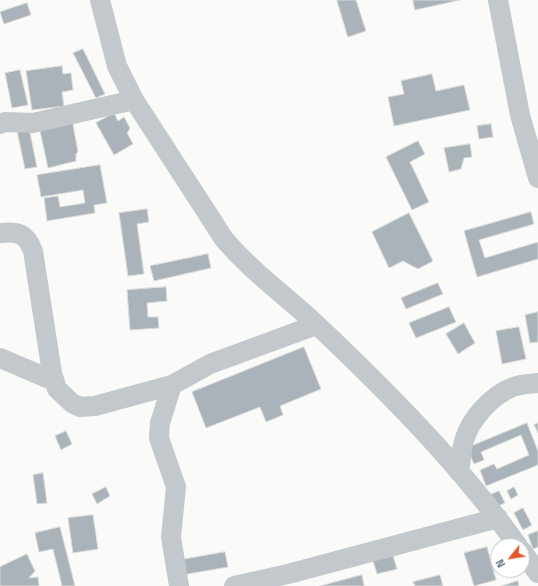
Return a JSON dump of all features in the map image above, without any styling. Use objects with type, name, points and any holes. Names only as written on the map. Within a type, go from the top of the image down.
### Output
[{"type":"street","points":[[100,0],[117,66],[134,100],[228,244],[266,283],[316,325],[426,434],[498,518],[512,538]]},
{"type":"street","points":[[498,0],[520,116],[538,178]]},
{"type":"street","points":[[0,124],[5,122],[33,123],[134,100]]},
{"type":"street","points":[[0,233],[13,232],[24,236],[30,244],[33,251],[56,389],[72,403],[80,407],[95,406],[172,385],[210,364],[316,325]]},
{"type":"street","points":[[0,358],[54,381]]},
{"type":"street","points":[[459,472],[464,441],[473,421],[492,401],[505,391],[521,385],[538,383]]},
{"type":"street","points":[[172,385],[160,423],[159,438],[176,487],[171,537],[178,586]]},
{"type":"street","points":[[234,586],[288,574],[498,518]]},
{"type":"street","points":[[530,562],[538,573]]},
{"type":"building","points":[[337,0],[356,0],[366,31],[348,37]]},
{"type":"building","points":[[413,0],[460,0],[415,10]]},
{"type":"building","points":[[27,3],[31,15],[4,24],[0,12]]},
{"type":"building","points":[[83,49],[105,94],[96,98],[73,53]]},
{"type":"building","points":[[62,66],[63,74],[71,73],[73,90],[62,92],[64,106],[32,110],[26,71]]},
{"type":"building","points":[[20,70],[28,105],[12,108],[5,73]]},
{"type":"building","points":[[432,74],[436,91],[464,85],[470,110],[394,126],[388,97],[404,94],[401,81]]},
{"type":"building","points":[[114,113],[118,121],[124,117],[130,128],[127,133],[133,144],[114,155],[96,123]]},
{"type":"building","points":[[72,119],[78,152],[76,154],[76,161],[48,168],[39,126]]},
{"type":"building","points":[[491,124],[493,137],[479,139],[477,126]]},
{"type":"building","points":[[29,128],[37,167],[25,169],[17,131]]},
{"type":"building","points":[[418,141],[425,154],[410,162],[429,202],[412,210],[386,157]]},
{"type":"building","points":[[470,144],[472,157],[464,158],[461,169],[449,172],[444,148]]},
{"type":"building","points":[[100,165],[107,203],[94,205],[95,213],[47,221],[44,198],[58,196],[60,207],[85,203],[83,190],[41,197],[37,175]]},
{"type":"building","points":[[147,209],[149,222],[137,224],[144,274],[128,276],[119,213]]},
{"type":"building","points":[[531,212],[534,224],[479,240],[485,258],[538,242],[538,259],[477,277],[464,231]]},
{"type":"building","points":[[409,213],[433,261],[418,269],[403,261],[389,268],[372,232]]},
{"type":"building","points":[[208,254],[211,268],[154,281],[150,266]]},
{"type":"building","points":[[438,283],[443,294],[406,309],[401,298]]},
{"type":"building","points":[[166,287],[167,301],[147,303],[148,317],[158,317],[159,328],[130,330],[127,290]]},
{"type":"building","points":[[449,307],[456,322],[416,338],[409,323]]},
{"type":"building","points":[[538,312],[538,342],[530,343],[525,315]]},
{"type":"building","points":[[464,323],[475,343],[458,354],[446,334]]},
{"type":"building","points":[[519,327],[526,359],[502,364],[496,331]]},
{"type":"building","points":[[304,347],[321,389],[280,406],[283,415],[266,422],[260,407],[206,428],[192,392]]},
{"type":"building","points":[[527,423],[538,451],[538,465],[486,486],[480,470],[494,464],[497,469],[529,455],[521,435],[481,452],[484,460],[474,464],[467,448]]},
{"type":"building","points":[[538,423],[538,433],[534,425]]},
{"type":"building","points":[[66,431],[72,444],[61,450],[55,436]]},
{"type":"building","points":[[43,473],[47,503],[37,504],[33,475]]},
{"type":"building","points":[[106,487],[110,496],[97,504],[92,494]]},
{"type":"building","points":[[514,487],[518,495],[511,499],[507,491]]},
{"type":"building","points":[[499,491],[505,503],[496,507],[490,495]]},
{"type":"building","points":[[523,508],[532,525],[523,530],[514,513]]},
{"type":"building","points":[[93,515],[98,549],[73,553],[68,518]]},
{"type":"building","points":[[60,527],[75,586],[62,586],[53,549],[39,552],[35,533]]},
{"type":"building","points":[[538,531],[538,547],[533,549],[528,535]]},
{"type":"building","points":[[487,547],[490,558],[490,578],[495,578],[496,580],[474,586],[464,553]]},
{"type":"building","points":[[225,552],[228,567],[182,575],[180,560]]},
{"type":"building","points":[[27,554],[35,571],[29,578],[38,577],[39,586],[0,586],[0,567]]},
{"type":"building","points":[[393,556],[397,569],[377,574],[373,561]]},
{"type":"building","points":[[362,575],[364,586],[320,586]]},
{"type":"building","points":[[440,575],[443,586],[415,586],[413,582]]},
{"type":"building","points":[[518,581],[519,586],[501,586]]}]
